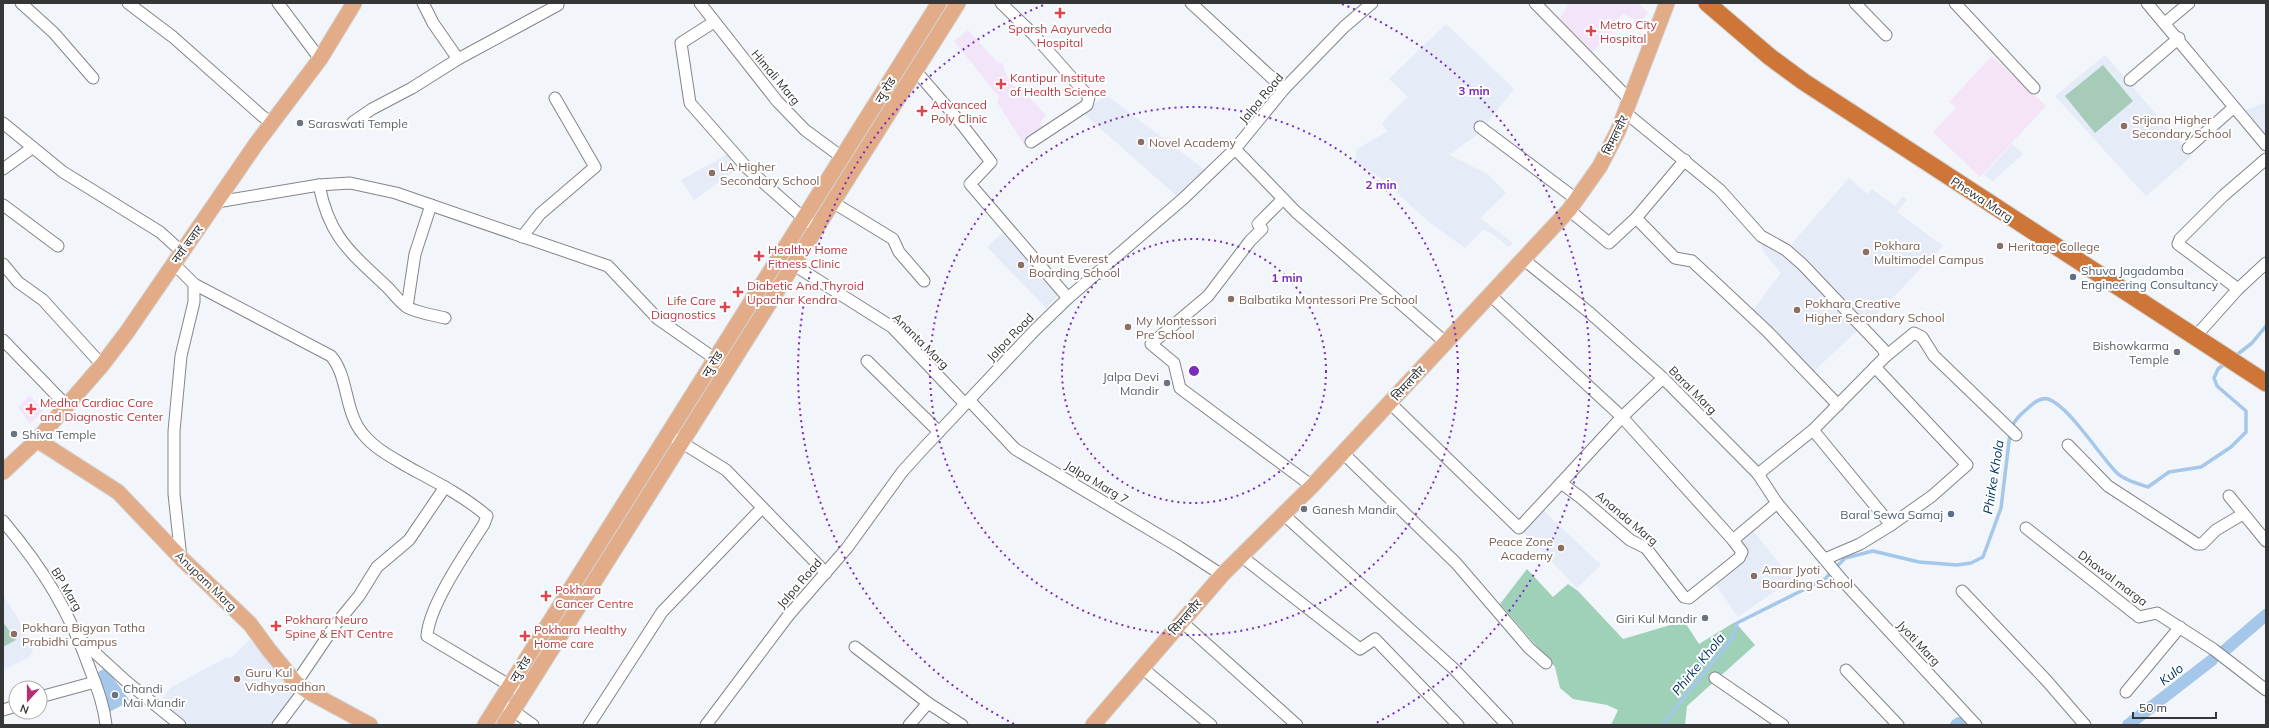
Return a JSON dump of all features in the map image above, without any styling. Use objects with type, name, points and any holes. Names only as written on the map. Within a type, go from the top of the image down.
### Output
[{"type":"highway","name":"Phewa Marg","points":[[1707,3],[1770,57],[1804,82],[2266,383]]},
{"type":"main road","name":"नयाँ बजार","points":[[4,468],[36,440],[102,365],[127,332],[272,123],[320,59],[354,3]]},
{"type":"main road","name":"न्यु रोड","points":[[485,725],[843,158],[939,3]]},
{"type":"main road","name":"न्यु रोड","points":[[504,725],[834,203],[915,70],[958,3]]},
{"type":"main road","name":"सिमलचौर","points":[[1093,725],[1141,667],[1222,576],[1312,486],[1524,259],[1572,204],[1600,166],[1628,107],[1667,3]]},
{"type":"main road","name":"Anupam Marg","points":[[36,440],[118,492],[181,558],[250,624],[268,650],[301,686],[370,725]]},
{"type":"street","points":[[21,3],[54,33],[93,78]]},
{"type":"street","points":[[128,3],[173,37],[262,116],[272,123]]},
{"type":"street","points":[[278,3],[320,59]]},
{"type":"street","points":[[423,3],[433,23],[458,59]]},
{"type":"street","name":"Himali Marg","points":[[700,3],[778,101],[805,130],[843,158]]},
{"type":"street","points":[[1001,3],[1033,34],[1089,97],[1086,105],[1032,142]]},
{"type":"street","name":"Jalpa Road","points":[[706,725],[788,616],[847,548],[902,472],[967,402],[1068,298],[1184,198],[1235,149],[1284,89],[1344,27],[1372,3]]},
{"type":"street","points":[[1536,3],[1628,107],[1720,190],[1762,236],[1786,250],[1802,264],[1883,349],[1886,356]]},
{"type":"street","points":[[1854,3],[1886,35]]},
{"type":"street","points":[[1955,3],[2034,88]]},
{"type":"street","points":[[2147,3],[2179,38],[2234,108],[2266,145]]},
{"type":"street","points":[[2165,23],[2189,3]]},
{"type":"street","points":[[353,122],[372,109],[412,88],[458,59],[558,5]]},
{"type":"street","points":[[1196,5],[1284,89]]},
{"type":"street","points":[[714,22],[681,43],[690,103],[748,169],[817,230]]},
{"type":"street","points":[[2130,80],[2179,38]]},
{"type":"street","points":[[915,70],[960,122],[991,162],[970,184],[1068,298]]},
{"type":"street","points":[[522,237],[540,214],[595,167],[555,98]]},
{"type":"street","points":[[2188,148],[2234,108]]},
{"type":"street","points":[[3,124],[63,172],[160,232],[178,257],[194,284],[194,302],[180,356],[174,431],[174,494],[181,558]]},
{"type":"street","points":[[1480,126],[1572,204],[1609,243],[1636,218],[1685,160]]},
{"type":"street","points":[[3,169],[32,148]]},
{"type":"street","points":[[1235,149],[1296,212],[1446,343]]},
{"type":"street","points":[[2238,289],[2178,244],[2180,239],[2223,196],[2266,159]]},
{"type":"street","points":[[217,202],[319,185],[350,183],[372,186],[431,205],[608,266],[658,319],[729,368]]},
{"type":"street","points":[[319,185],[326,214],[343,244],[407,307],[445,318]]},
{"type":"street","points":[[1284,199],[1258,224],[1262,229],[1250,241],[1208,296],[1151,344],[1174,363],[1180,388],[1312,486]]},
{"type":"street","points":[[834,203],[893,239],[899,252],[924,281]]},
{"type":"street","points":[[3,205],[58,246]]},
{"type":"street","points":[[407,307],[415,254],[431,205]]},
{"type":"street","points":[[1636,218],[1675,258],[1692,261],[1767,331],[1838,405]]},
{"type":"street","name":"Baral Marg","points":[[1524,259],[1590,313],[1663,378],[1758,474],[1777,503],[1825,559]]},
{"type":"street","points":[[2195,337],[2238,289],[2266,263]]},
{"type":"street","points":[[3,264],[18,282],[43,300],[102,365]]},
{"type":"street","name":"Ananta Marg","points":[[794,265],[892,327],[967,402]]},
{"type":"street","points":[[194,284],[331,356],[337,362],[350,408],[362,434],[383,453],[445,487],[487,516],[484,524],[442,595],[428,628],[427,636],[524,694]]},
{"type":"street","name":"Ananda Marg","points":[[1490,295],[1622,418],[1733,540],[1742,552],[1739,558],[1689,598],[1684,597],[1646,548],[1630,540],[1580,497],[1561,483]]},
{"type":"street","points":[[1758,474],[1812,430],[1886,356],[1914,334],[1922,338],[1934,356],[2016,435]]},
{"type":"street","points":[[3,340],[66,405]]},
{"type":"street","points":[[867,361],[939,432]]},
{"type":"street","points":[[1825,559],[1860,544],[1891,525],[1932,496],[1967,465],[1875,367]]},
{"type":"street","points":[[1390,402],[1519,528],[1622,418],[1663,378]]},
{"type":"street","name":"Jalpa Marg 7","points":[[967,402],[1015,449],[1179,547],[1222,576]]},
{"type":"street","points":[[1812,430],[1891,525]]},
{"type":"street","points":[[668,435],[726,470],[826,573]]},
{"type":"street","points":[[2068,445],[2108,486],[2197,544],[2202,544],[2216,530],[2243,514]]},
{"type":"street","points":[[1343,452],[1456,563],[1529,648],[1546,663]]},
{"type":"street","points":[[278,725],[336,624],[359,596],[377,567],[409,540],[445,487]]},
{"type":"street","points":[[2229,496],[2265,540]]},
{"type":"street","points":[[1733,540],[1777,503]]},
{"type":"street","points":[[589,725],[662,612],[762,508]]},
{"type":"street","points":[[1283,514],[1454,669],[1507,725]]},
{"type":"street","name":"BP Marg","points":[[3,521],[34,558],[69,617],[79,638],[95,682],[105,713],[106,725]]},
{"type":"street","name":"Dhawal marga","points":[[2026,528],[2140,617],[2157,613],[2213,648],[2266,690]]},
{"type":"street","points":[[1241,556],[1360,649],[1375,639],[1458,725]]},
{"type":"street","name":"Jyoti Marg","points":[[1825,559],[1842,580],[1976,725]]},
{"type":"street","points":[[1962,591],[2047,681],[2085,725]]},
{"type":"street","points":[[1181,621],[1297,725]]},
{"type":"street","points":[[2126,692],[2180,627]]},
{"type":"street","points":[[79,638],[127,682],[180,725]]},
{"type":"street","points":[[855,647],[928,703],[962,725]]},
{"type":"street","points":[[1141,667],[1211,725]]},
{"type":"street","points":[[1846,670],[1898,725]]},
{"type":"street","points":[[1715,678],[1783,725]]},
{"type":"street","points":[[48,695],[95,682]]},
{"type":"street","points":[[499,702],[514,710],[533,725]]},
{"type":"street","points":[[909,725],[928,703]]},
{"type":"shaded area","name":"Metro City Hospital","points":[[1569,3],[1638,3],[1648,13],[1640,23],[1623,13],[1607,38],[1592,52],[1559,20]]},
{"type":"shaded area","points":[[1446,24],[1514,89],[1478,134],[1449,155],[1489,175],[1506,193],[1480,218],[1513,243],[1509,247],[1491,233],[1483,230],[1465,248],[1429,222],[1377,175],[1355,163],[1357,149],[1388,131],[1382,125],[1388,116],[1408,97],[1389,79]]},
{"type":"shaded area","name":"Kantipur Institute of Health Science","points":[[968,30],[998,63],[1002,63],[1008,79],[1017,89],[1020,88],[1046,115],[1039,124],[1047,130],[1024,145],[997,102],[999,97],[954,41]]},
{"type":"shaded area","name":"Srijana Higher Secondary School","points":[[2105,55],[2192,156],[2146,196],[2055,96]]},
{"type":"shaded area","points":[[1992,56],[2046,106],[1980,177],[1933,132],[1956,108],[1949,102]]},
{"type":"shaded area","name":"Novel Academy","points":[[1106,95],[1205,170],[1179,198],[1083,113]]},
{"type":"shaded area","points":[[2266,102],[2266,139],[2254,125],[2246,110]]},
{"type":"shaded area","points":[[2012,144],[2023,154],[1993,181],[1984,175]]},
{"type":"shaded area","name":"LA Higher Secondary School","points":[[728,154],[740,167],[694,200],[681,180]]},
{"type":"shaded area","name":"Pokhara Multimodel Campus","points":[[1849,178],[1867,194],[1872,189],[1895,206],[1903,196],[1907,200],[1897,212],[1943,246],[1866,325],[1789,247]]},
{"type":"shaded area","name":"Mount Everest Boarding School","points":[[1007,229],[1061,293],[1046,308],[987,247]]},
{"type":"shaded area","name":"Pokhara Creative Higher Secondary School","points":[[1769,244],[1782,250],[1859,329],[1812,373],[1750,314],[1781,273],[1765,254],[1761,245]]},
{"type":"shaded area","name":"Medha Cardiac Care and Diagnostic Center","points":[[30,395],[43,411],[30,424],[18,407]]},
{"type":"shaded area","name":"Peace Zone Academy","points":[[1542,509],[1601,565],[1577,588],[1521,530]]},
{"type":"shaded area","name":"Amar Jyoti Boarding School","points":[[1753,531],[1792,579],[1738,617],[1713,581],[1747,555],[1738,542]]},
{"type":"shaded area","name":"Pokhara Bigyan Tatha Prabidhi Campus","points":[[3,595],[17,617],[33,650],[28,658],[3,670]]},
{"type":"shaded area","name":"Guru Kul Vidhyasadhan","points":[[252,637],[298,691],[276,725],[188,725],[160,701],[170,688],[227,657],[230,659]]},
{"type":"green space","points":[[2103,65],[2133,101],[2095,133],[2065,96]]},
{"type":"green space","points":[[1527,569],[1553,597],[1568,584],[1578,591],[1623,639],[1684,621],[1699,644],[1735,622],[1755,645],[1687,706],[1685,725],[1611,725],[1618,710],[1607,705],[1573,699],[1560,688],[1555,667],[1500,604]]},
{"type":"green space","points":[[3,622],[16,640],[3,647]]},
{"type":"water","name":"Chandi Mai Mandir","points":[[106,668],[130,701],[109,712],[98,672]]},
{"type":"waterway","name":"Phirke Khola","points":[[2234,357],[2252,343],[2266,326]]},
{"type":"waterway","name":"Phirke Khola","points":[[2012,427],[2018,417],[2034,403],[2042,399],[2048,399],[2056,403],[2065,411],[2117,473],[2127,480],[2148,487],[2169,472],[2201,467],[2231,447],[2246,432],[2246,411],[2217,386],[2214,378],[2218,369],[2226,363]]},
{"type":"waterway","name":"Phirke Khola","points":[[1662,725],[1733,637],[1737,623],[1825,579],[1845,558],[1873,551],[1919,562],[1957,565],[1971,563],[1983,557],[2001,508],[2010,433]]},
{"type":"waterway","name":"Kulo","points":[[2224,651],[2266,615]]},
{"type":"waterway","name":"Kulo","points":[[2128,725],[2212,660]]},
{"type":"waterway","name":"Kulo","points":[[1956,725],[1959,723],[1975,725]]},
{"type":"place","name":"Sparsh Aayurveda Hospital","points":[[1060,13]]},
{"type":"place","name":"Metro City Hospital","points":[[1591,31]]},
{"type":"place","name":"Kantipur Institute of Health Science","points":[[1001,84]]},
{"type":"place","name":"Advanced Poly Clinic","points":[[922,111]]},
{"type":"place","name":"Saraswati Temple","points":[[300,123]]},
{"type":"place","name":"Srijana Higher Secondary School","points":[[2124,126]]},
{"type":"place","name":"Novel Academy","points":[[1141,142]]},
{"type":"place","name":"LA Higher Secondary School","points":[[712,173]]},
{"type":"place","name":"Heritage College","points":[[2000,246]]},
{"type":"place","name":"Pokhara Multimodel Campus","points":[[1866,252]]},
{"type":"place","name":"Healthy Home Fitness Clinic","points":[[759,256]]},
{"type":"place","name":"Mount Everest Boarding School","points":[[1021,265]]},
{"type":"place","name":"Shuva Jagadamba Engineering Consultancy","points":[[2073,277]]},
{"type":"place","name":"Diabetic And Thyroid Upachar Kendra","points":[[738,292]]},
{"type":"place","name":"Balbatika Montessori Pre School","points":[[1231,299]]},
{"type":"place","name":"Life Care Diagnostics","points":[[725,307]]},
{"type":"place","name":"Pokhara Creative Higher Secondary School","points":[[1797,310]]},
{"type":"place","name":"My Montessori Pre School","points":[[1128,327]]},
{"type":"place","name":"Bishowkarma Temple","points":[[2177,352]]},
{"type":"place","name":"Jalpa Devi Mandir","points":[[1167,383]]},
{"type":"place","name":"Medha Cardiac Care and Diagnostic Center","points":[[31,409]]},
{"type":"place","name":"Shiva Temple","points":[[14,434]]},
{"type":"place","name":"Ganesh Mandir","points":[[1304,509]]},
{"type":"place","name":"Baral Sewa Samaj","points":[[1951,514]]},
{"type":"place","name":"Peace Zone Academy","points":[[1561,548]]},
{"type":"place","name":"Amar Jyoti Boarding School","points":[[1754,576]]},
{"type":"place","name":"Pokhara Cancer Centre","points":[[546,596]]},
{"type":"place","name":"Giri Kul Mandir","points":[[1705,618]]},
{"type":"place","name":"Pokhara Neuro Spine & ENT Centre","points":[[276,626]]},
{"type":"place","name":"Pokhara Bigyan Tatha Prabidhi Campus","points":[[14,634]]},
{"type":"place","name":"Pokhara Healthy Home care","points":[[525,636]]},
{"type":"place","name":"Guru Kul Vidhyasadhan","points":[[237,679]]},
{"type":"place","name":"Chandi Mai Mandir","points":[[115,695]]}]
